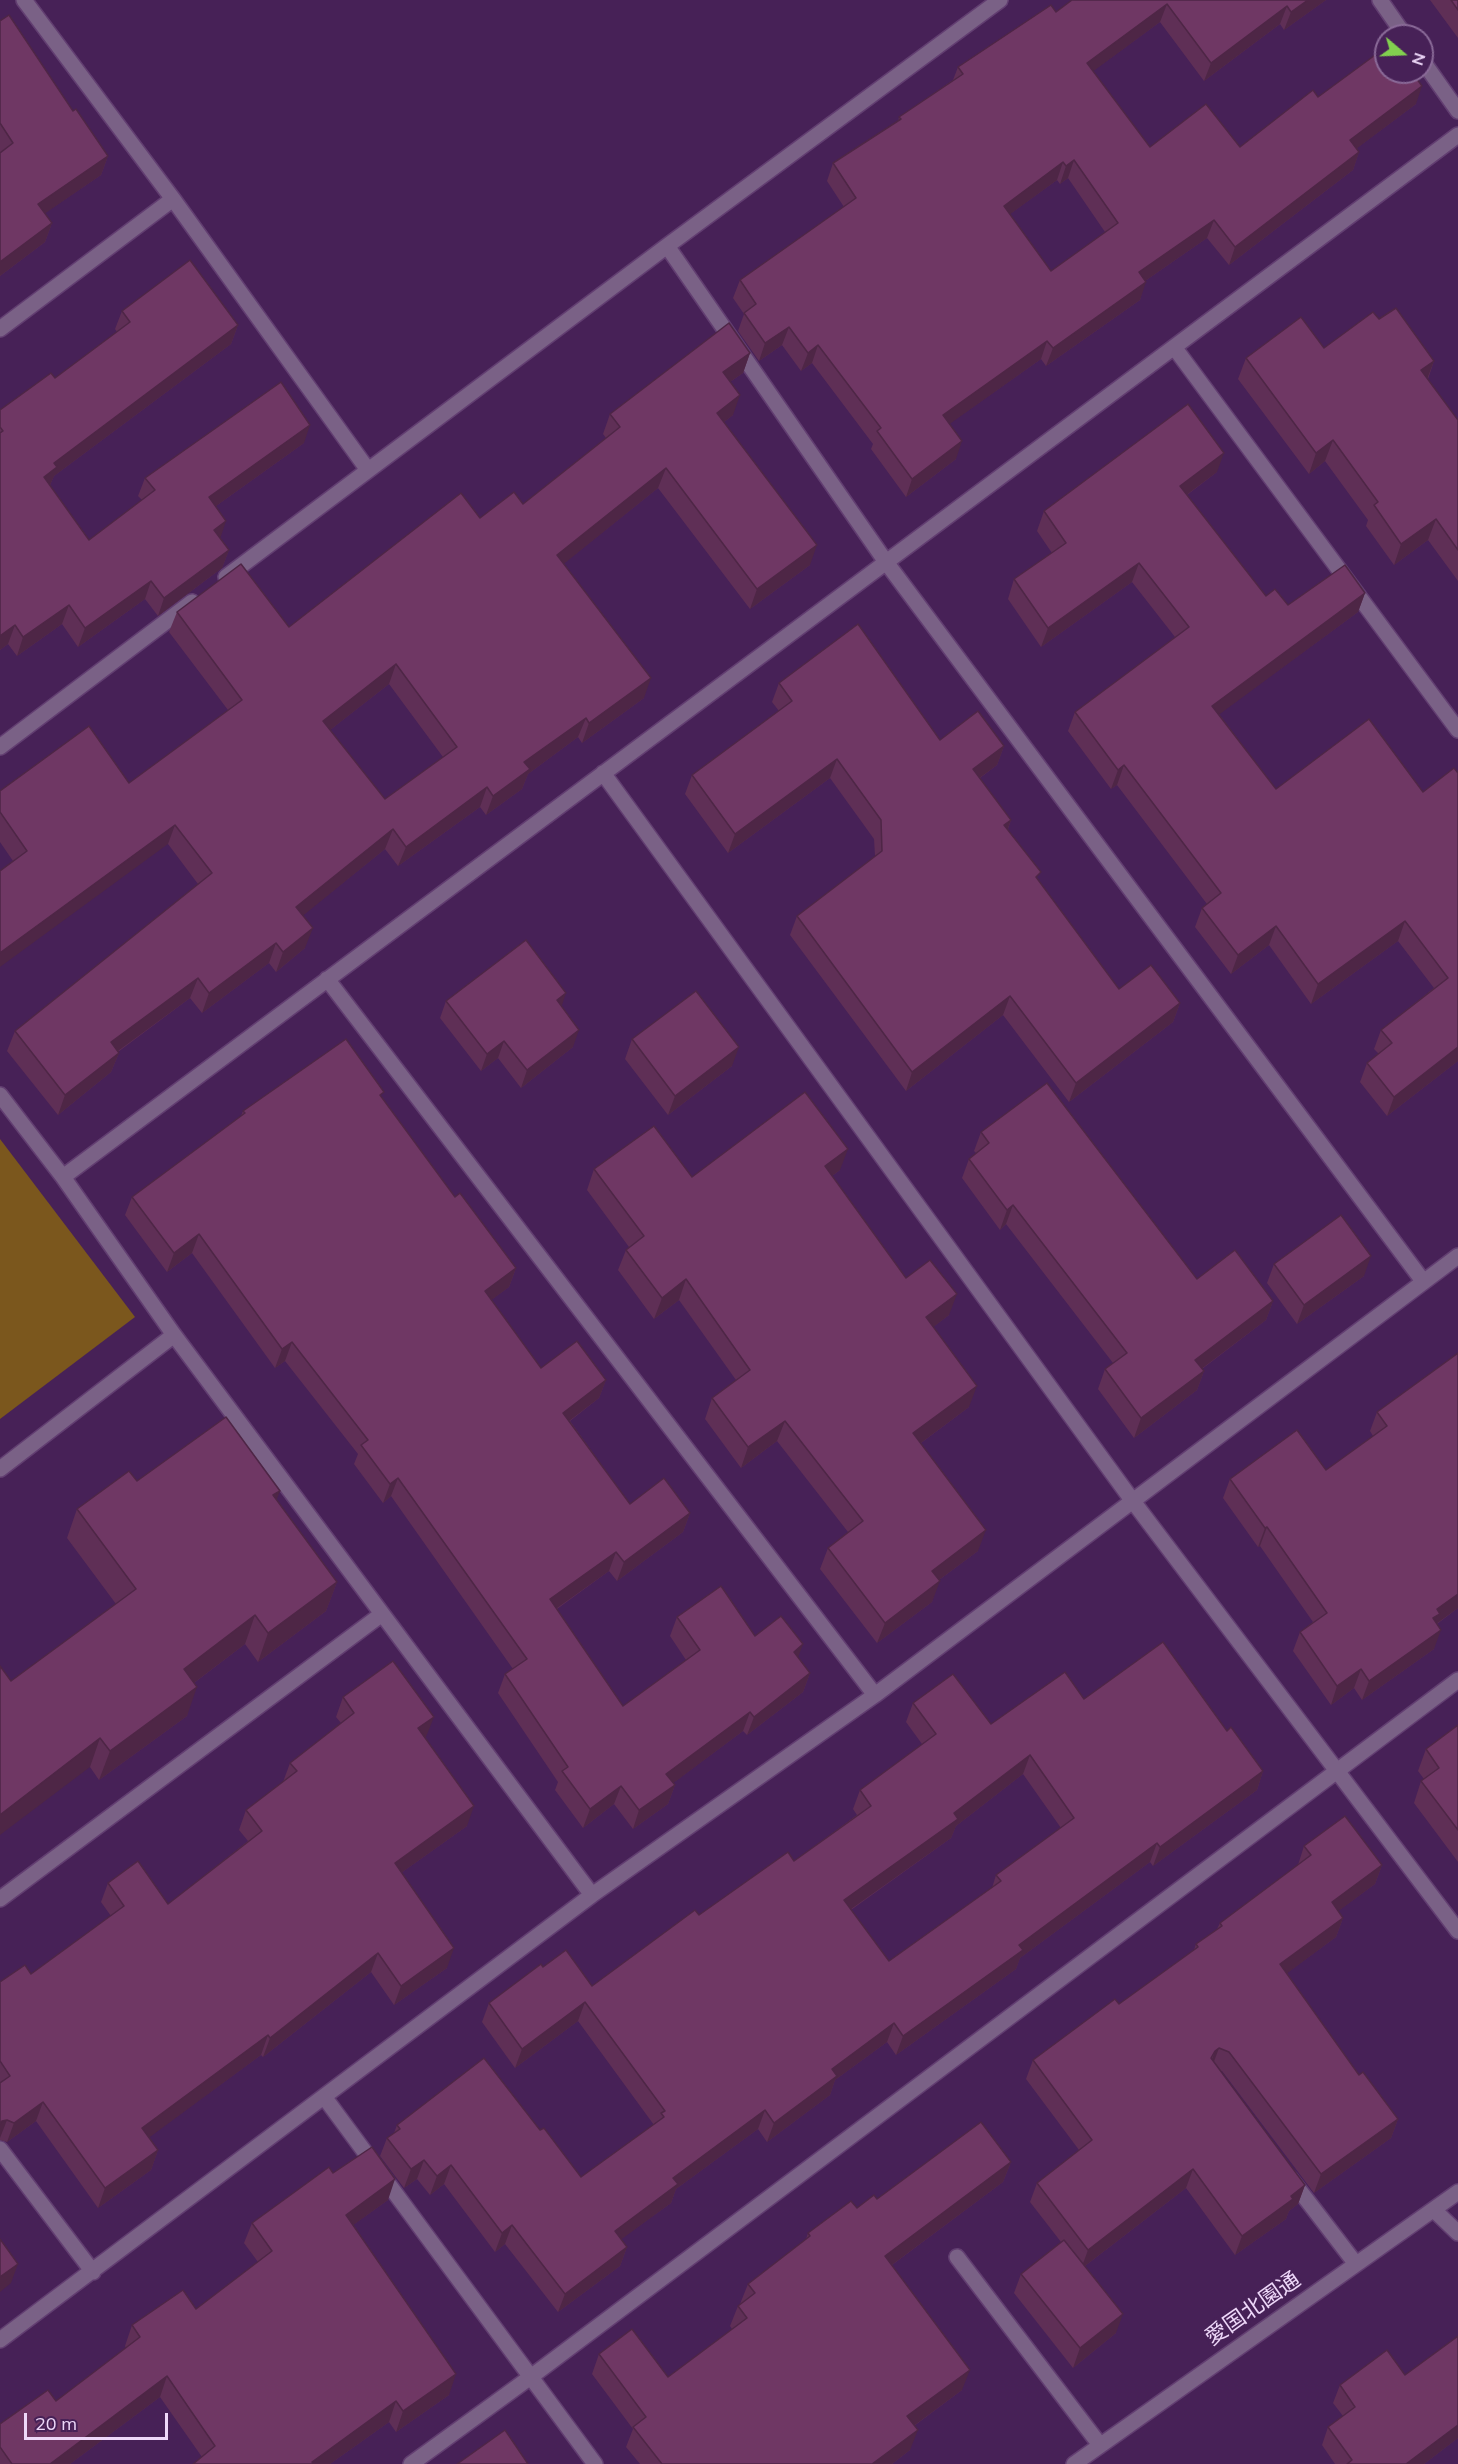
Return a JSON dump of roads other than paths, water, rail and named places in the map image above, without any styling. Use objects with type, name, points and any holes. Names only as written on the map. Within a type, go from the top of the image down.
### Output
[{"type":"street","points":[[24,0],[173,199],[368,471]]},
{"type":"street","points":[[0,747],[667,246],[1000,0]]},
{"type":"street","points":[[1380,0],[1397,24]]},
{"type":"street","points":[[1434,77],[1458,111]]},
{"type":"street","points":[[63,1177],[1458,135]]},
{"type":"street","points":[[0,329],[173,199]]},
{"type":"street","points":[[667,246],[886,562],[1423,1281]]},
{"type":"street","points":[[1174,346],[1458,730]]},
{"type":"street","points":[[603,773],[1132,1500],[1458,1931]]},
{"type":"street","points":[[327,979],[875,1695]]},
{"type":"street","points":[[0,1095],[63,1177],[174,1335],[592,1895]]},
{"type":"street","points":[[0,2340],[325,2098],[592,1895],[875,1695],[1458,1256]]},
{"type":"street","points":[[0,1469],[174,1335]]},
{"type":"street","points":[[0,1899],[382,1614]]},
{"type":"street","points":[[411,2464],[532,2376],[1458,1680]]},
{"type":"street","points":[[325,2098],[595,2464]]},
{"type":"street","points":[[0,2149],[93,2272]]},
{"type":"street","points":[[1278,2162],[1356,2264]]},
{"type":"street","name":"愛国北園通","points":[[1074,2464],[1458,2193]]},
{"type":"street","points":[[1434,2210],[1458,2233]]},
{"type":"street","points":[[957,2257],[1100,2445]]}]
